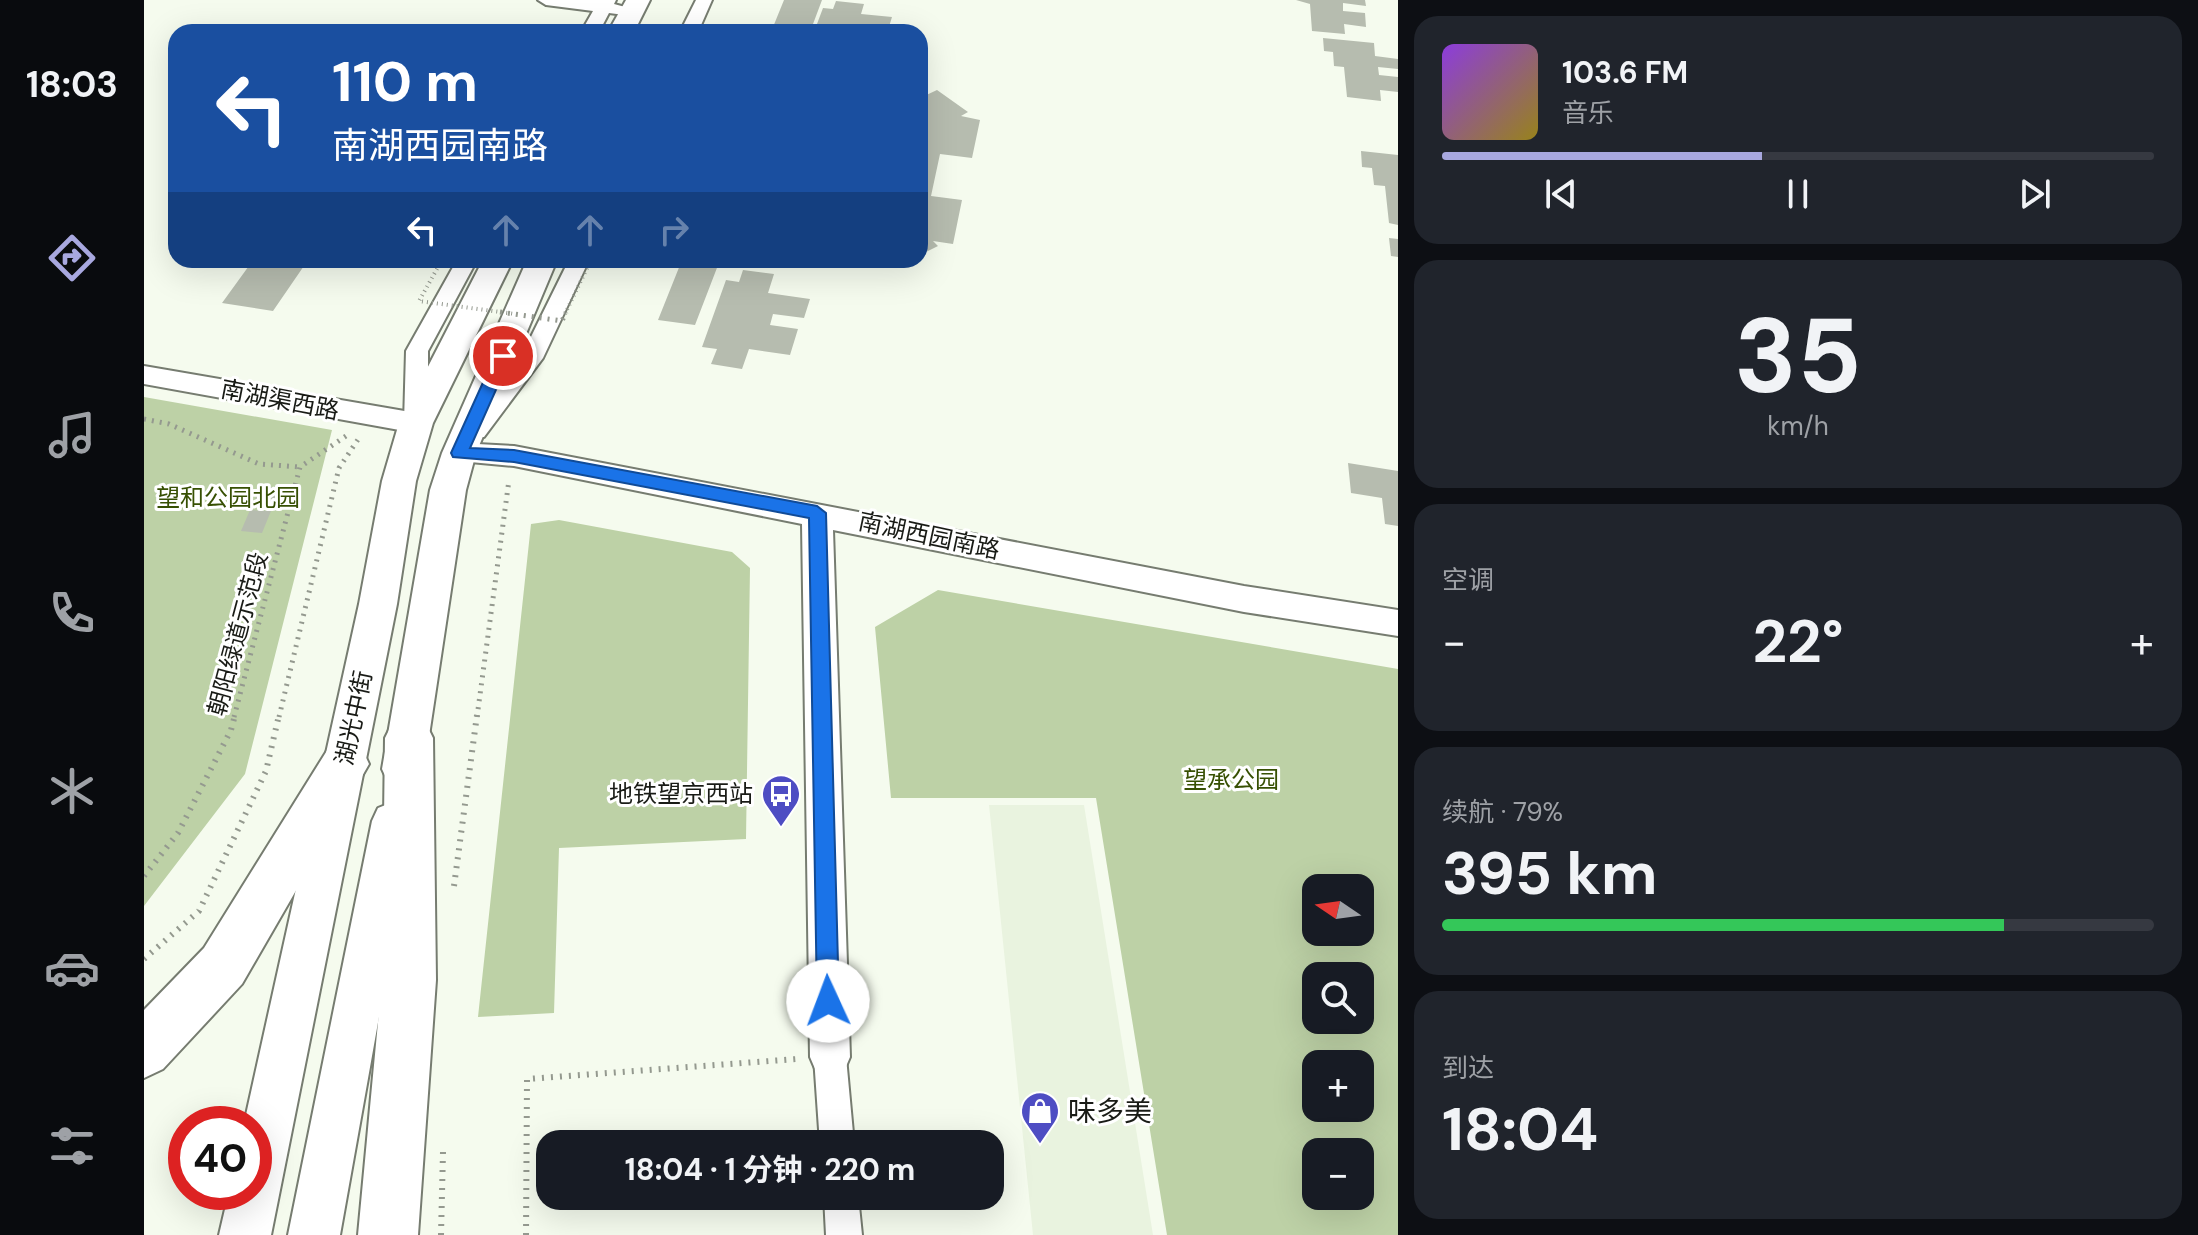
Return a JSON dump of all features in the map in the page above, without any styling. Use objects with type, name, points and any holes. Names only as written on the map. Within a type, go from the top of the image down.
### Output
[{"type":"highway","points":[[388,1235],[409,980],[409,738]]},
{"type":"highway","points":[[144,1050],[223,966],[345,764]]},
{"type":"main road","name":"湖光中街","points":[[272,1107],[345,764],[399,481],[416,423],[494,268]]},
{"type":"main road","points":[[314,1235],[409,738],[448,490],[459,453],[539,268]]},
{"type":"main road","name":"湖光中街","points":[[245,1235],[250,1210]]},
{"type":"street","points":[[546,0],[606,4],[638,13]]},
{"type":"street","points":[[693,24],[704,0]]},
{"type":"street","points":[[595,24],[606,4]]},
{"type":"street","points":[[416,423],[417,351],[463,268]]},
{"type":"street","points":[[459,453],[532,358],[575,268]]},
{"type":"street","name":"南湖渠西路","points":[[144,375],[373,418],[416,423]]},
{"type":"street","name":"南湖西园南路","points":[[459,453],[514,456],[817,513],[1230,597],[1398,623]]},
{"type":"street","points":[[817,513],[830,1057],[836,1130]]},
{"type":"street","points":[[842,1210],[844,1235]]},
{"type":"path","points":[[438,268],[419,301],[562,321],[587,268]]},
{"type":"path","points":[[144,419],[169,424],[259,464],[300,467],[373,418]]},
{"type":"path","points":[[144,959],[199,911],[266,771],[339,468],[373,418]]},
{"type":"path","points":[[453,889],[504,500],[514,456]]},
{"type":"path","name":"朝阳绿道示范段","points":[[144,876],[178,833],[231,730],[300,467]]},
{"type":"path","points":[[526,1235],[527,1079],[830,1057]]},
{"type":"path","points":[[441,1235],[444,1140]]},
{"type":"shaded area","points":[[989,805],[1084,805],[1153,1235],[1033,1235]]},
{"type":"green space","name":"望和公园北园","points":[[144,397],[332,430],[245,774],[144,906]]},
{"type":"green space","points":[[559,520],[732,552],[750,568],[746,839],[559,848],[554,1013],[478,1017],[531,524]]},
{"type":"green space","name":"望承公园","points":[[938,590],[1398,669],[1398,1235],[1167,1235],[1096,798],[891,798],[875,627]]},
{"type":"building","points":[[784,0],[822,0],[813,24],[774,24]]},
{"type":"building","points":[[1296,0],[1365,0],[1366,6],[1343,3],[1343,11],[1365,13],[1366,27],[1344,24],[1345,34],[1312,31],[1310,4]]},
{"type":"building","points":[[836,1],[864,4],[861,14],[892,17],[890,24],[817,24],[823,8],[833,9]]},
{"type":"building","points":[[1323,38],[1374,43],[1375,56],[1398,59],[1398,69],[1378,67],[1379,75],[1398,77],[1398,92],[1380,90],[1381,101],[1347,97],[1344,67],[1334,66],[1333,52],[1324,51]]},
{"type":"building","points":[[937,90],[968,112],[961,116],[980,120],[972,158],[940,154],[931,196],[962,200],[953,244],[933,241],[938,246],[928,251],[928,94]]},
{"type":"building","points":[[1361,151],[1398,155],[1398,225],[1389,223],[1385,186],[1374,185],[1372,168],[1362,167]]},
{"type":"building","points":[[1389,238],[1398,239],[1398,257],[1391,256]]},
{"type":"building","points":[[247,268],[303,268],[273,311],[222,303]]},
{"type":"building","points":[[679,268],[717,268],[695,325],[658,320]]},
{"type":"building","points":[[743,270],[774,274],[768,293],[810,299],[804,318],[773,314],[770,325],[798,329],[790,355],[749,349],[742,369],[711,364],[717,349],[702,347],[726,280],[739,282]]},
{"type":"building","points":[[1348,463],[1398,471],[1398,526],[1385,524],[1382,498],[1351,493]]},
{"type":"building","points":[[261,486],[282,488],[273,508],[252,507]]},
{"type":"building","points":[[250,510],[271,511],[262,533],[241,531]]},
{"type":"place","name":"地铁望京西站","points":[[781,828]]},
{"type":"place","name":"味多美","points":[[1040,1145]]},
{"type":"route","points":[[503,356],[459,453],[514,456],[817,513],[828,1001]]}]
